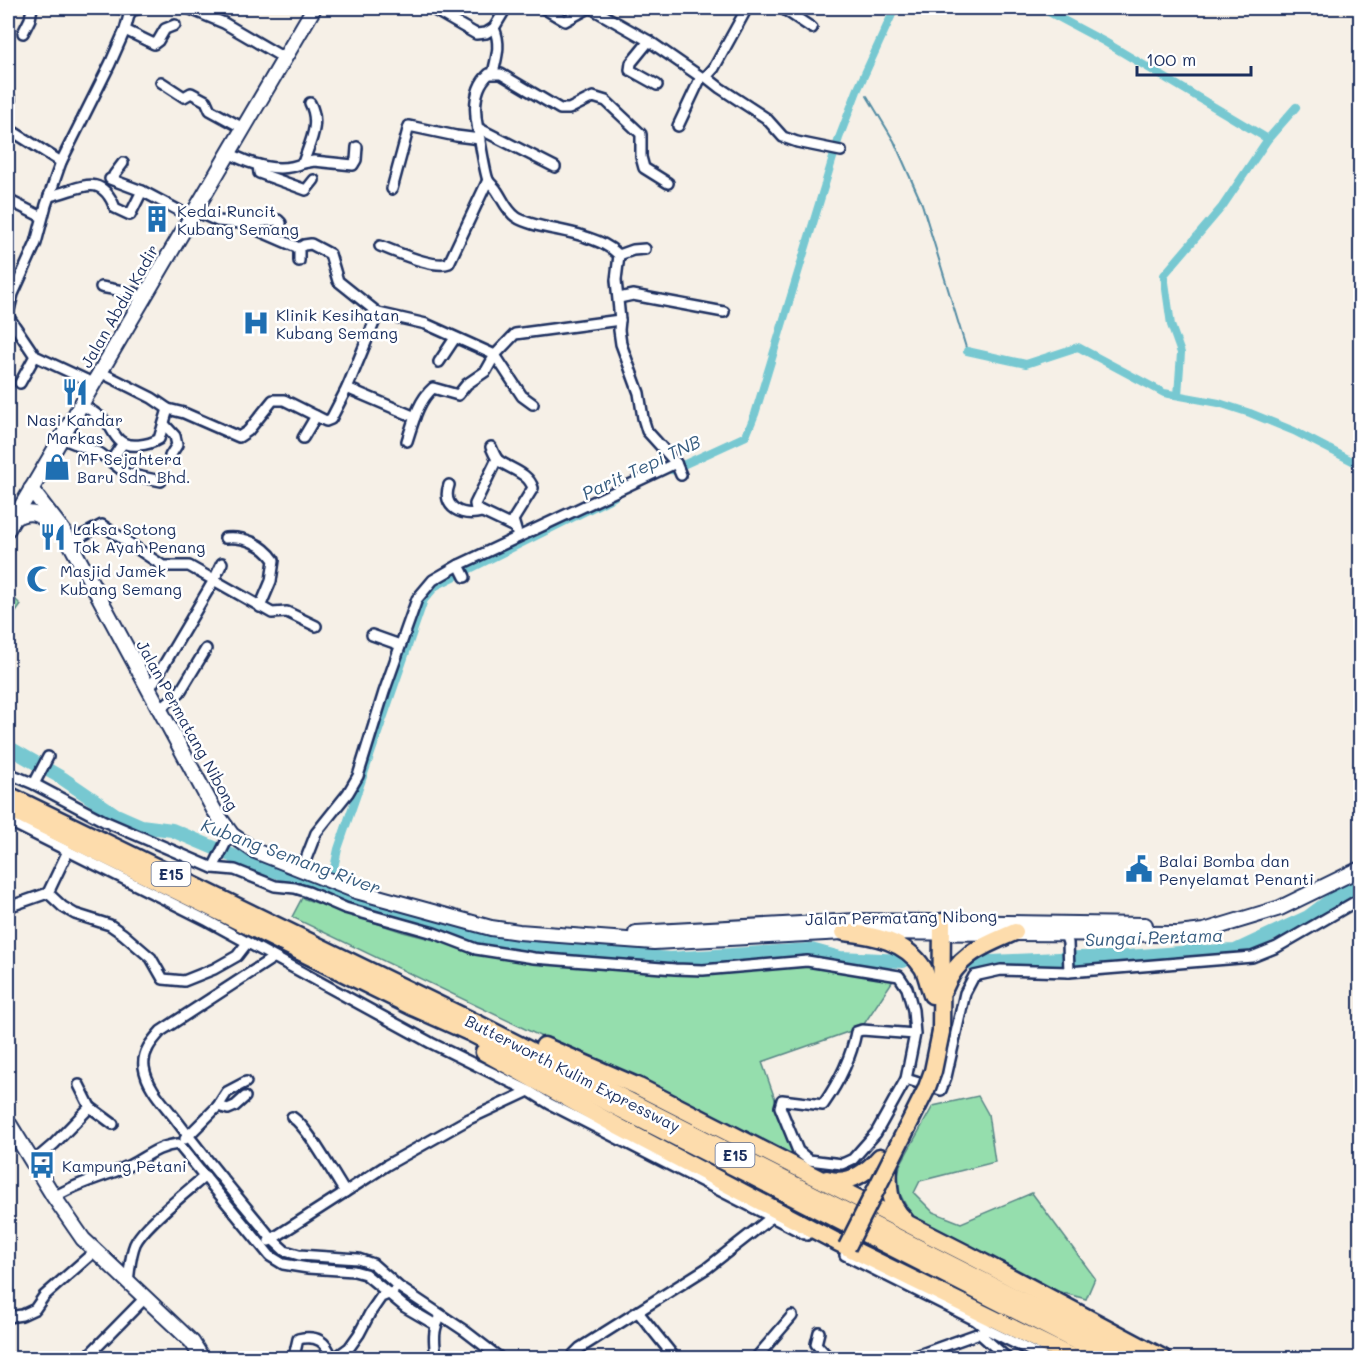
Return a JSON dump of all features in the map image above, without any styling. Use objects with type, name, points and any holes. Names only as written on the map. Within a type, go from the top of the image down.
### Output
[{"type":"highway","name":"Butterworth Kulim Expressway","points":[[8,795],[331,959],[1135,1359]]},
{"type":"highway","name":"Butterworth Kulim Expressway","points":[[8,808],[331,959]]},
{"type":"highway","points":[[842,1244],[885,1160],[926,1090],[933,1071],[929,1032],[936,995],[937,927]]},
{"type":"highway","points":[[844,932],[867,934],[888,941],[908,952],[923,969],[936,995]]},
{"type":"highway","points":[[936,995],[962,960],[979,948],[1015,932]]},
{"type":"highway","name":"Butterworth Kulim Expressway","points":[[418,1002],[492,1044],[1109,1359]]},
{"type":"highway","points":[[418,1002],[490,1021],[639,1087],[1089,1318],[1162,1359]]},
{"type":"highway","points":[[418,1002],[477,1048],[681,1160],[842,1244],[1072,1357]]},
{"type":"highway","points":[[800,1170],[836,1182],[853,1178],[885,1160]]},
{"type":"highway","points":[[885,1160],[889,1198],[897,1213],[910,1225]]},
{"type":"main road","name":"Jalan Abdul Kadir","points":[[10,524],[314,8]]},
{"type":"main road","name":"Jalan Permatang Nibong","points":[[31,489],[67,537],[229,839],[356,891],[491,928],[654,942],[937,927],[1181,926],[1209,921],[1242,921]]},
{"type":"main road","points":[[10,524],[23,513],[38,514],[67,537]]},
{"type":"main road","name":"Jalan Permatang Nibong","points":[[559,935],[856,921],[1015,932],[1067,939],[1178,934],[1204,931],[1280,909],[1360,869]]},
{"type":"main road","points":[[8,1122],[72,1225],[95,1251],[192,1342],[202,1359]]},
{"type":"street","points":[[23,33],[30,20],[32,8]]},
{"type":"street","points":[[119,8],[142,8]]},
{"type":"street","points":[[190,8],[225,23],[284,58]]},
{"type":"street","points":[[431,8],[476,34],[486,33],[494,28],[506,8]]},
{"type":"street","points":[[543,8],[565,21],[589,8]]},
{"type":"street","points":[[595,8],[766,118],[783,137],[840,151]]},
{"type":"street","points":[[678,126],[704,77],[714,68],[747,8]]},
{"type":"street","points":[[782,8],[812,28]]},
{"type":"street","points":[[130,9],[125,30],[110,64],[61,162],[42,217],[36,243],[13,294],[8,315],[35,356],[152,398],[168,410],[184,413],[238,437],[248,431],[273,400],[284,400],[326,421],[331,419],[347,388],[378,313]]},
{"type":"street","points":[[125,30],[154,44],[165,29],[175,25]]},
{"type":"street","points":[[493,73],[499,45],[494,28]]},
{"type":"street","points":[[649,41],[631,63],[630,70],[657,85]]},
{"type":"street","points":[[619,255],[611,247],[600,242],[575,233],[528,223],[516,218],[508,210],[497,190],[488,180],[478,128],[475,107],[477,93],[486,77],[493,73],[501,74],[560,109],[569,109],[593,97],[606,101],[641,134],[641,156],[644,168],[668,183]]},
{"type":"street","points":[[161,82],[183,97],[191,93],[206,101],[210,110],[243,128]]},
{"type":"street","points":[[8,112],[9,99]]},
{"type":"street","points":[[303,163],[315,129],[315,112],[310,103]]},
{"type":"street","points":[[8,126],[12,131],[61,162]]},
{"type":"street","points":[[392,189],[409,126],[480,139]]},
{"type":"street","points":[[478,128],[555,167]]},
{"type":"street","points":[[229,153],[258,165],[292,168],[314,161],[353,165],[356,160],[357,147]]},
{"type":"street","points":[[123,163],[112,180],[193,214],[218,221],[241,223],[278,220],[281,223],[280,229],[274,236]]},
{"type":"street","points":[[258,165],[258,173],[306,190],[314,180]]},
{"type":"street","points":[[380,246],[442,266],[449,264],[488,180]]},
{"type":"street","points":[[49,196],[90,184],[100,186],[107,192],[114,208],[130,215],[142,191]]},
{"type":"street","points":[[8,200],[42,217]]},
{"type":"street","points":[[241,223],[299,248]]},
{"type":"street","points":[[299,248],[304,244],[311,244],[330,254],[338,281],[378,313],[426,324],[495,355],[522,396],[533,404]]},
{"type":"street","points":[[299,248],[299,261]]},
{"type":"street","points":[[619,255],[645,249]]},
{"type":"street","points":[[302,869],[316,833],[358,776],[417,599],[433,580],[462,571],[516,532],[679,469],[647,431],[639,393],[621,344],[616,280],[619,255]]},
{"type":"street","points":[[101,287],[134,293],[143,299]]},
{"type":"street","points":[[619,298],[633,295],[724,312]]},
{"type":"street","points":[[407,441],[415,417],[428,392],[433,388],[458,394],[467,384],[486,371],[495,355],[515,334],[620,320]]},
{"type":"street","points":[[439,362],[455,338]]},
{"type":"street","points":[[20,383],[35,356]]},
{"type":"street","points":[[347,388],[415,417]]},
{"type":"street","points":[[81,404],[109,425],[118,439],[133,446],[152,443],[159,439],[168,410]]},
{"type":"street","points":[[303,438],[316,416]]},
{"type":"street","points":[[164,424],[175,436],[177,445],[170,456]]},
{"type":"street","points":[[61,438],[111,461],[127,474],[160,481]]},
{"type":"street","points":[[111,461],[123,443]]},
{"type":"street","points":[[491,447],[497,459],[531,482],[533,488],[513,520],[516,532]]},
{"type":"street","points":[[497,459],[475,504],[476,509],[516,532]]},
{"type":"street","points":[[449,485],[446,498],[448,503],[466,513],[482,512]]},
{"type":"street","points":[[67,537],[102,525],[164,566],[187,565],[272,613],[286,612],[316,626]]},
{"type":"street","points":[[225,538],[245,538],[267,550],[274,560],[271,581],[260,607]]},
{"type":"street","points":[[149,690],[222,563]]},
{"type":"street","points":[[372,635],[400,645]]},
{"type":"street","points":[[160,709],[180,693],[206,649]]},
{"type":"street","points":[[36,780],[47,759]]},
{"type":"street","points":[[8,773],[36,780],[104,820],[214,866],[235,870],[275,886],[295,888],[345,908],[425,931],[476,949],[603,964],[675,969],[807,961],[898,976],[907,988],[914,1010],[929,1032]]},
{"type":"street","points":[[8,821],[208,921],[431,1043],[975,1320],[1007,1358]]},
{"type":"street","points":[[214,866],[229,839]]},
{"type":"street","points":[[8,907],[48,893],[68,851]]},
{"type":"street","points":[[48,893],[63,907],[75,914],[110,925],[131,939],[151,958],[163,979],[184,981],[214,969],[237,956],[247,943]]},
{"type":"street","points":[[906,1079],[941,1090],[965,993],[974,976],[1001,970],[1252,957],[1277,947],[1360,898]]},
{"type":"street","points":[[1067,939],[1069,968]]},
{"type":"street","points":[[273,958],[161,1031],[151,1042],[146,1053],[144,1065],[150,1085],[188,1136],[272,1239],[285,1251],[299,1255],[358,1259],[373,1264],[399,1287],[465,1331],[500,1359]]},
{"type":"street","points":[[862,1030],[929,1032],[876,1133],[853,1159],[842,1164],[826,1163],[809,1160],[798,1151],[780,1107],[782,1100],[823,1105],[838,1082],[853,1048],[856,1032],[862,1030]]},
{"type":"street","points":[[502,1078],[508,1100]]},
{"type":"street","points":[[54,1197],[72,1186],[102,1174],[120,1170],[153,1150],[178,1144],[218,1106],[227,1092],[246,1082]]},
{"type":"street","points":[[79,1085],[90,1107],[113,1125]]},
{"type":"street","points":[[262,1245],[345,1192],[469,1119],[529,1091]]},
{"type":"street","points":[[218,1106],[228,1109],[236,1106],[245,1097]]},
{"type":"street","points":[[33,1162],[90,1107]]},
{"type":"street","points":[[292,1117],[313,1142],[345,1192]]},
{"type":"street","points":[[178,1144],[270,1256],[283,1264],[364,1274],[405,1307],[436,1325]]},
{"type":"street","points":[[128,1281],[131,1255],[136,1242],[177,1200],[206,1176]]},
{"type":"street","points":[[573,1359],[574,1354],[580,1348],[707,1268],[772,1217]]},
{"type":"street","points":[[8,1317],[22,1315],[34,1309],[44,1296],[95,1251]]},
{"type":"street","points":[[298,1359],[295,1352],[298,1339],[311,1336],[328,1347],[333,1359],[354,1341],[381,1297],[390,1295],[399,1287]]},
{"type":"street","points":[[86,1359],[146,1297]]},
{"type":"street","points":[[638,1312],[675,1359]]},
{"type":"street","points":[[436,1359],[436,1325],[442,1316]]},
{"type":"street","points":[[756,1359],[792,1316]]},
{"type":"street","points":[[819,1332],[816,1344],[829,1359]]},
{"type":"street","points":[[910,1359],[984,1332],[1046,1359]]},
{"type":"green space","points":[[8,577],[11,581],[12,596],[21,605],[11,619],[15,627],[8,635]]},
{"type":"green space","points":[[302,898],[403,932],[489,954],[596,969],[701,973],[808,965],[894,979],[862,1027],[762,1062],[796,1159],[292,917]]},
{"type":"green space","points":[[978,1096],[988,1114],[995,1162],[920,1181],[914,1193],[933,1212],[961,1223],[1032,1193],[1095,1278],[1086,1299],[1053,1290],[913,1219],[900,1194],[898,1176],[900,1165],[933,1106]]},
{"type":"waterway","name":"Parit Tepi TNB","points":[[672,470],[746,436],[755,414],[839,138],[857,91],[895,8]]},
{"type":"waterway","points":[[1041,8],[1105,42],[1268,139]]},
{"type":"waterway","points":[[867,96],[894,141],[922,204],[967,351]]},
{"type":"waterway","points":[[1178,395],[1181,353],[1171,325],[1164,275],[1222,207],[1268,139],[1296,107]]},
{"type":"waterway","points":[[967,351],[1026,364],[1078,347],[1164,393],[1219,403],[1250,413],[1294,431],[1360,465]]},
{"type":"waterway","name":"Parit Tepi TNB","points":[[329,892],[338,849],[424,600],[436,586],[614,497]]},
{"type":"waterway","name":"Kubang Semang River","points":[[8,747],[62,778],[116,815],[141,826],[172,830],[252,864],[295,877],[366,905],[395,915],[437,922],[469,936],[499,943],[669,959],[811,950],[840,958],[903,961]]},
{"type":"waterway","name":"Sungai Pertama","points":[[969,963],[1235,951],[1308,917],[1328,902],[1360,884]]},
{"type":"place","name":"Kedai Runcit Kubang Semang","points":[[157,219]]},
{"type":"place","name":"Klinik Kesihatan Kubang Semang","points":[[256,323]]},
{"type":"place","name":"Nasi Kandar Markas","points":[[75,392]]},
{"type":"place","name":"MF Sejahtera Baru Sdn. Bhd.","points":[[57,467]]},
{"type":"place","name":"Laksa Sotong Tok Ayah Penang","points":[[53,537]]},
{"type":"place","name":"Masjid Jamek Kubang Semang","points":[[40,579]]},
{"type":"place","name":"Balai Bomba dan Penyelamat Penanti","points":[[1139,869]]},
{"type":"place","name":"Kampung Petani","points":[[42,1165]]}]
